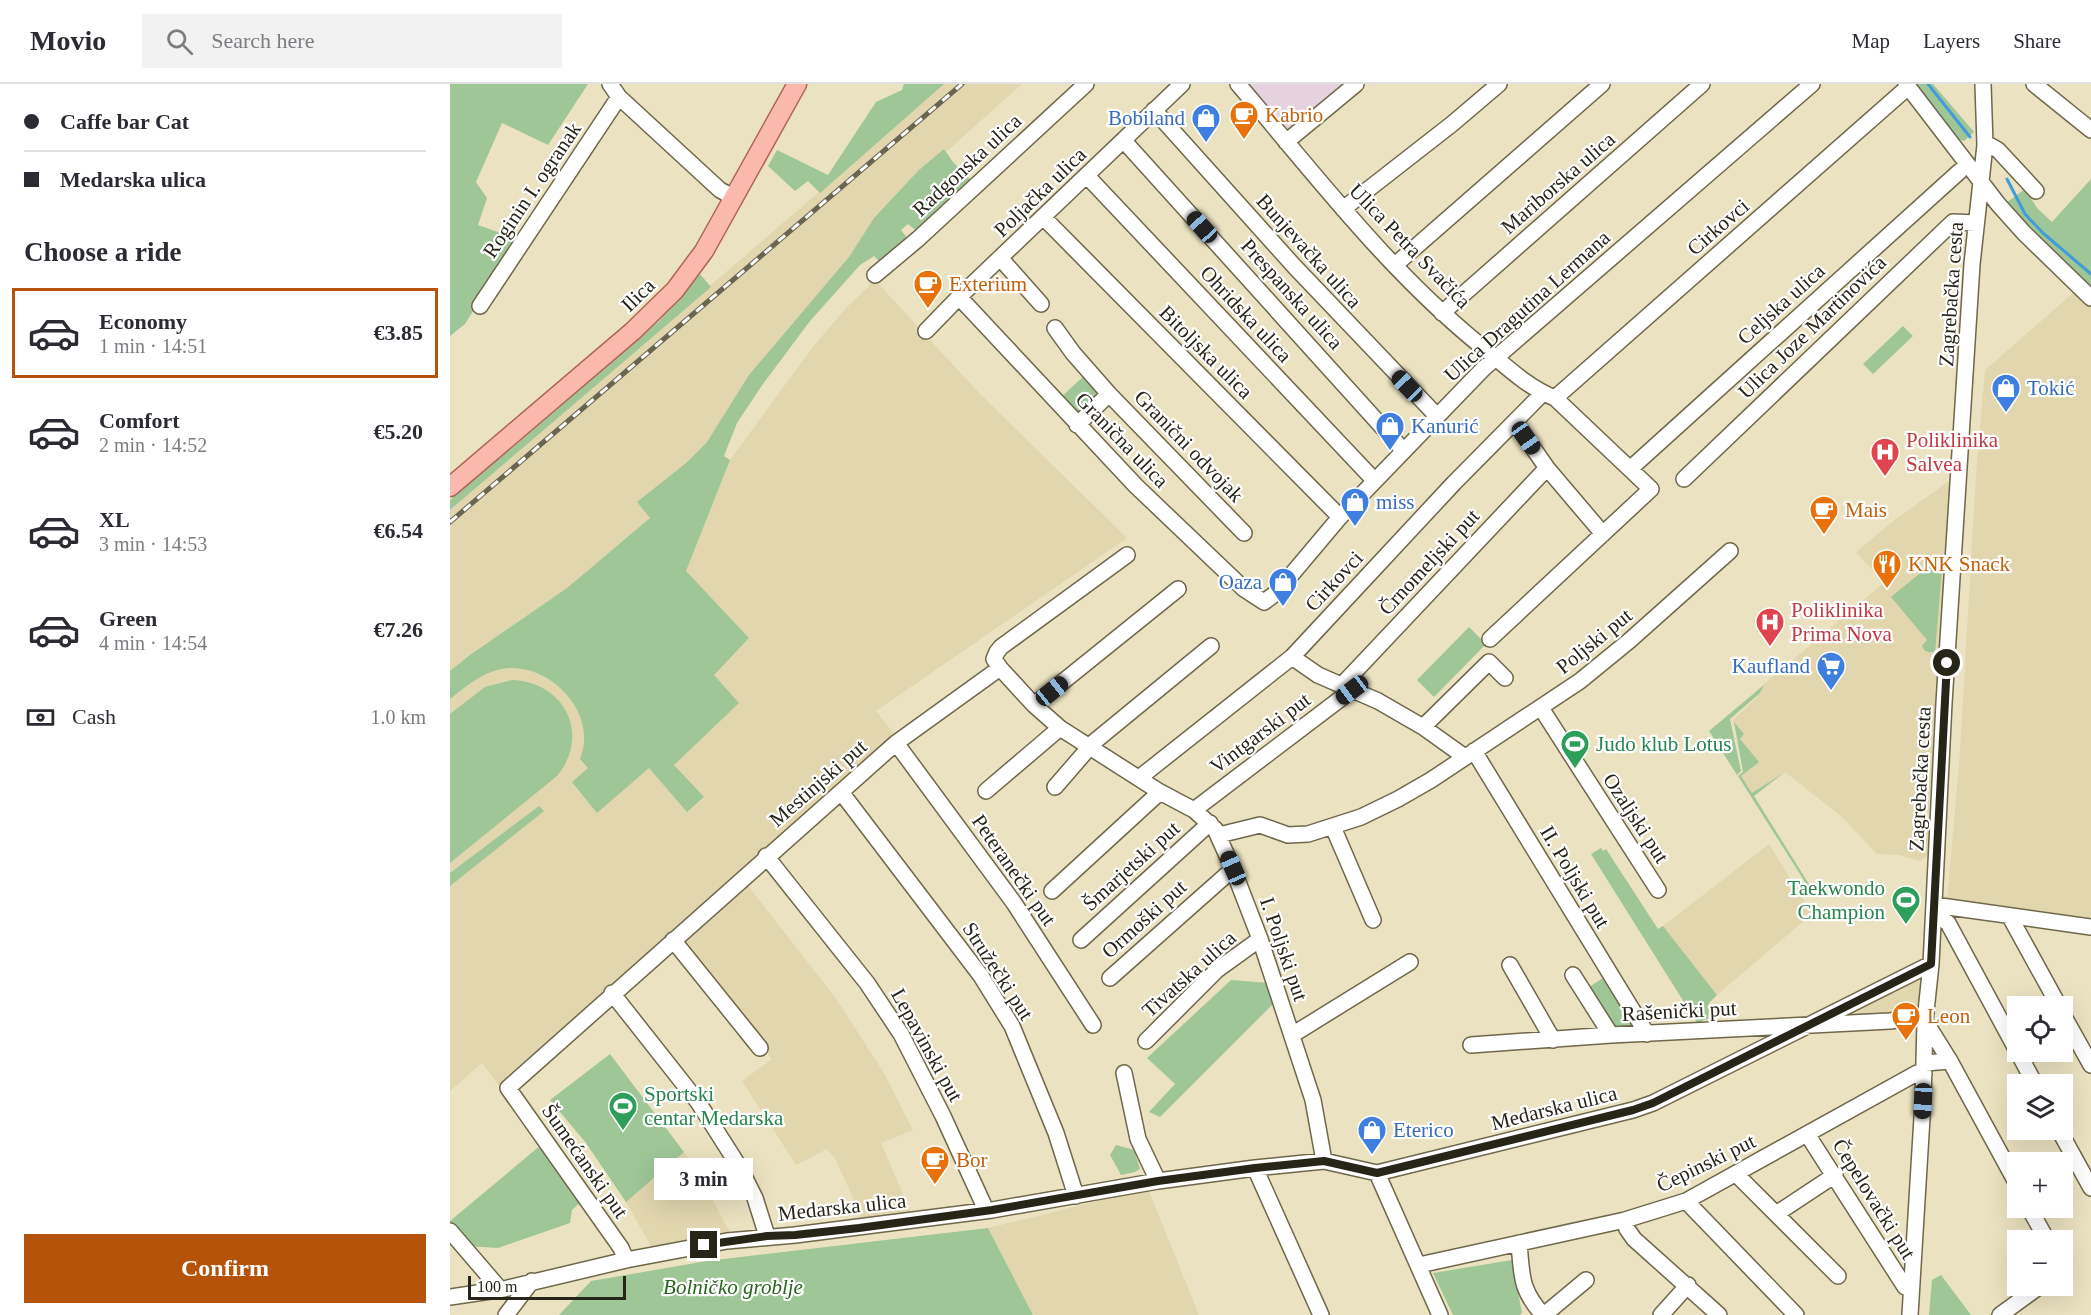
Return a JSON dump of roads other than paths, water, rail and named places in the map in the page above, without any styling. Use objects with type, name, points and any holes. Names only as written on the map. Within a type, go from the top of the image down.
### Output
[{"type":"main road","name":"Ilica","points":[[450,487],[656,310],[683,280],[698,260],[735,198],[797,84]]},
{"type":"street","points":[[610,84],[619,97],[720,190],[735,198]]},
{"type":"street","name":"Radgonska ulica","points":[[875,275],[918,239],[1086,84]]},
{"type":"street","name":"Poljačka ulica","points":[[926,331],[1182,84]]},
{"type":"street","name":"Ulica Petra Svačića","points":[[1238,84],[1344,209],[1442,313],[1497,359],[1549,396],[1631,468],[1651,489],[1604,534]]},
{"type":"street","points":[[1286,142],[1356,84]]},
{"type":"street","points":[[1344,209],[1452,124],[1498,84]]},
{"type":"street","points":[[1395,265],[1602,84]]},
{"type":"street","name":"Mariborska ulica","points":[[1442,313],[1702,84]]},
{"type":"street","name":"Ulica Dragutina Lermana","points":[[1264,602],[1276,593],[1340,516],[1484,368],[1812,84]]},
{"type":"street","name":"Zagrebačka cesta","points":[[1910,1315],[1945,692],[1976,223],[1985,145],[1983,84]]},
{"type":"street","points":[[2034,84],[2091,130]]},
{"type":"street","points":[[1907,85],[1998,204],[2091,298]]},
{"type":"street","name":"Cirkovci","points":[[1139,778],[1292,657],[1454,483],[1515,422],[1549,396],[1907,85]]},
{"type":"street","name":"Roginin I. ogranak","points":[[480,306],[619,97]]},
{"type":"street","name":"Bunjevačka ulica","points":[[1154,110],[1294,266],[1437,416]]},
{"type":"street","name":"Prespanska ulica","points":[[1124,141],[1403,450]]},
{"type":"street","points":[[1985,145],[1998,150],[2036,192]]},
{"type":"street","name":"Celjska ulica","points":[[1631,468],[1960,171]]},
{"type":"street","name":"Ohridska ulica","points":[[1087,176],[1374,480]]},
{"type":"street","name":"Bitoljska ulica","points":[[1044,218],[1340,516]]},
{"type":"street","name":"Ulica Joze Martinovića","points":[[1684,479],[1953,222],[1976,223]]},
{"type":"street","points":[[1001,259],[1041,304]]},
{"type":"street","name":"Granična ulica","points":[[959,297],[1136,486],[1253,596],[1264,602]]},
{"type":"street","points":[[1055,328],[1072,353],[1109,394]]},
{"type":"street","name":"Granični odvojak","points":[[1077,425],[1109,394],[1245,533]]},
{"type":"street","points":[[1490,639],[1604,534],[1547,468],[1515,422]]},
{"type":"street","name":"Črnomeljski put","points":[[1347,688],[1547,468]]},
{"type":"street","name":"Poljski put","points":[[1470,754],[1580,681],[1629,641],[1730,551]]},
{"type":"street","points":[[1000,668],[994,658],[1001,648],[1127,555]]},
{"type":"street","points":[[1034,705],[1179,589]]},
{"type":"street","points":[[1054,787],[1090,747],[1211,646]]},
{"type":"street","name":"II. Poljski put","points":[[1292,657],[1318,675],[1378,701],[1470,754],[1647,1034]]},
{"type":"street","points":[[1423,727],[1489,662],[1505,678]]},
{"type":"street","name":"I. Poljski put","points":[[1000,668],[1034,705],[1060,728],[1160,792],[1194,810],[1214,829],[1233,868],[1260,939],[1292,1035],[1313,1100],[1324,1161]]},
{"type":"street","name":"Mestinjski put","points":[[508,1088],[766,856],[896,743],[1000,668]]},
{"type":"street","name":"Vintgarski put","points":[[1194,810],[1347,688]]},
{"type":"street","name":"Ozaljski put","points":[[1541,708],[1658,890]]},
{"type":"street","points":[[986,791],[1060,728]]},
{"type":"street","name":"Peteranečki put","points":[[896,743],[1014,903],[1093,1025]]},
{"type":"street","points":[[1214,829],[1260,825],[1294,836],[1333,827],[1398,800],[1470,754]]},
{"type":"street","name":"Stružečki put","points":[[841,792],[981,976],[1012,1026],[1056,1133],[1076,1196]]},
{"type":"street","points":[[1052,891],[1160,792]]},
{"type":"street","points":[[1333,827],[1373,920]]},
{"type":"street","name":"Šmarjetski put","points":[[1081,939],[1214,829]]},
{"type":"street","name":"Lepavinski put","points":[[766,856],[867,983],[901,1034],[943,1116],[986,1210]]},
{"type":"street","name":"Ormoški put","points":[[1110,978],[1233,868]]},
{"type":"street","points":[[1934,910],[2010,916],[2091,927]]},
{"type":"street","points":[[1934,910],[1948,922],[2030,1074]]},
{"type":"street","points":[[2010,916],[2054,996]]},
{"type":"street","name":"Tivatska ulica","points":[[1146,1041],[1217,970],[1260,939]]},
{"type":"street","points":[[673,940],[760,1048]]},
{"type":"street","points":[[1292,1035],[1410,962]]},
{"type":"street","points":[[1510,964],[1553,1040]]},
{"type":"street","name":"Medarska ulica","points":[[450,1298],[680,1248],[986,1210],[1158,1181],[1324,1161],[1377,1173],[1633,1110],[1653,1103],[1931,964]]},
{"type":"street","points":[[1573,975],[1611,1035]]},
{"type":"street","points":[[612,993],[698,1102],[740,1168],[755,1197],[767,1236]]},
{"type":"street","name":"Rašenički put","points":[[1471,1045],[1611,1035],[1890,1021],[1919,1017],[1925,1020]]},
{"type":"street","points":[[1925,1020],[2007,1166]]},
{"type":"street","points":[[2073,1033],[2091,1065]]},
{"type":"street","points":[[1924,1069],[1950,1061]]},
{"type":"street","name":"Čepinski put","points":[[1419,1265],[1624,1220],[1686,1201],[1924,1069]]},
{"type":"street","points":[[1124,1073],[1138,1139],[1158,1181]]},
{"type":"street","name":"Šumećanski put","points":[[508,1088],[621,1248],[626,1260]]},
{"type":"street","name":"Čepelovački put","points":[[1808,1134],[1905,1287]]},
{"type":"street","points":[[2065,1140],[2091,1188]]},
{"type":"street","points":[[1255,1168],[1321,1315]]},
{"type":"street","points":[[1377,1173],[1440,1315]]},
{"type":"street","points":[[1737,1173],[1838,1276]]},
{"type":"street","points":[[1776,1214],[1835,1175]]},
{"type":"street","points":[[1686,1201],[1796,1315]]},
{"type":"street","points":[[1624,1220],[1634,1239],[1719,1315]]},
{"type":"street","points":[[450,1231],[499,1288]]},
{"type":"street","points":[[1519,1243],[1523,1283],[1526,1292],[1543,1315],[1586,1280]]},
{"type":"street","points":[[506,1315],[532,1281]]},
{"type":"street","points":[[1661,1315],[1688,1285]]},
{"type":"street","points":[[2000,1315],[2026,1296]]},
{"type":"waterway","points":[[1928,84],[1970,137]]},
{"type":"waterway","points":[[2007,179],[2025,214],[2043,233],[2091,274]]},
{"type":"railway","points":[[450,522],[962,84]]},
{"type":"place","name":"Kabrio","points":[[1244,140]]},
{"type":"place","name":"Bobiland","points":[[1206,144]]},
{"type":"place","name":"Exterium","points":[[928,310]]},
{"type":"place","name":"Tokić","points":[[2006,414]]},
{"type":"place","name":"Kanurić","points":[[1390,452]]},
{"type":"place","name":"Poliklinika Salvea","points":[[1885,478]]},
{"type":"place","name":"miss","points":[[1355,528]]},
{"type":"place","name":"Mais","points":[[1824,536]]},
{"type":"place","name":"KNK Snack","points":[[1887,590]]},
{"type":"place","name":"Oaza","points":[[1283,608]]},
{"type":"place","name":"Poliklinika Prima Nova","points":[[1770,648]]},
{"type":"place","name":"Kaufland","points":[[1831,692]]},
{"type":"place","name":"Judo klub Lotus","points":[[1575,770]]},
{"type":"place","name":"Taekwondo Champion","points":[[1906,926]]},
{"type":"place","name":"Leon","points":[[1906,1042]]},
{"type":"place","name":"Sportski centar Medarska","points":[[623,1132]]},
{"type":"place","name":"Eterico","points":[[1372,1156]]},
{"type":"place","name":"Bor","points":[[935,1186]]},
{"type":"park label","name":"Bolničko groblje","points":[[733,1287]]}]
